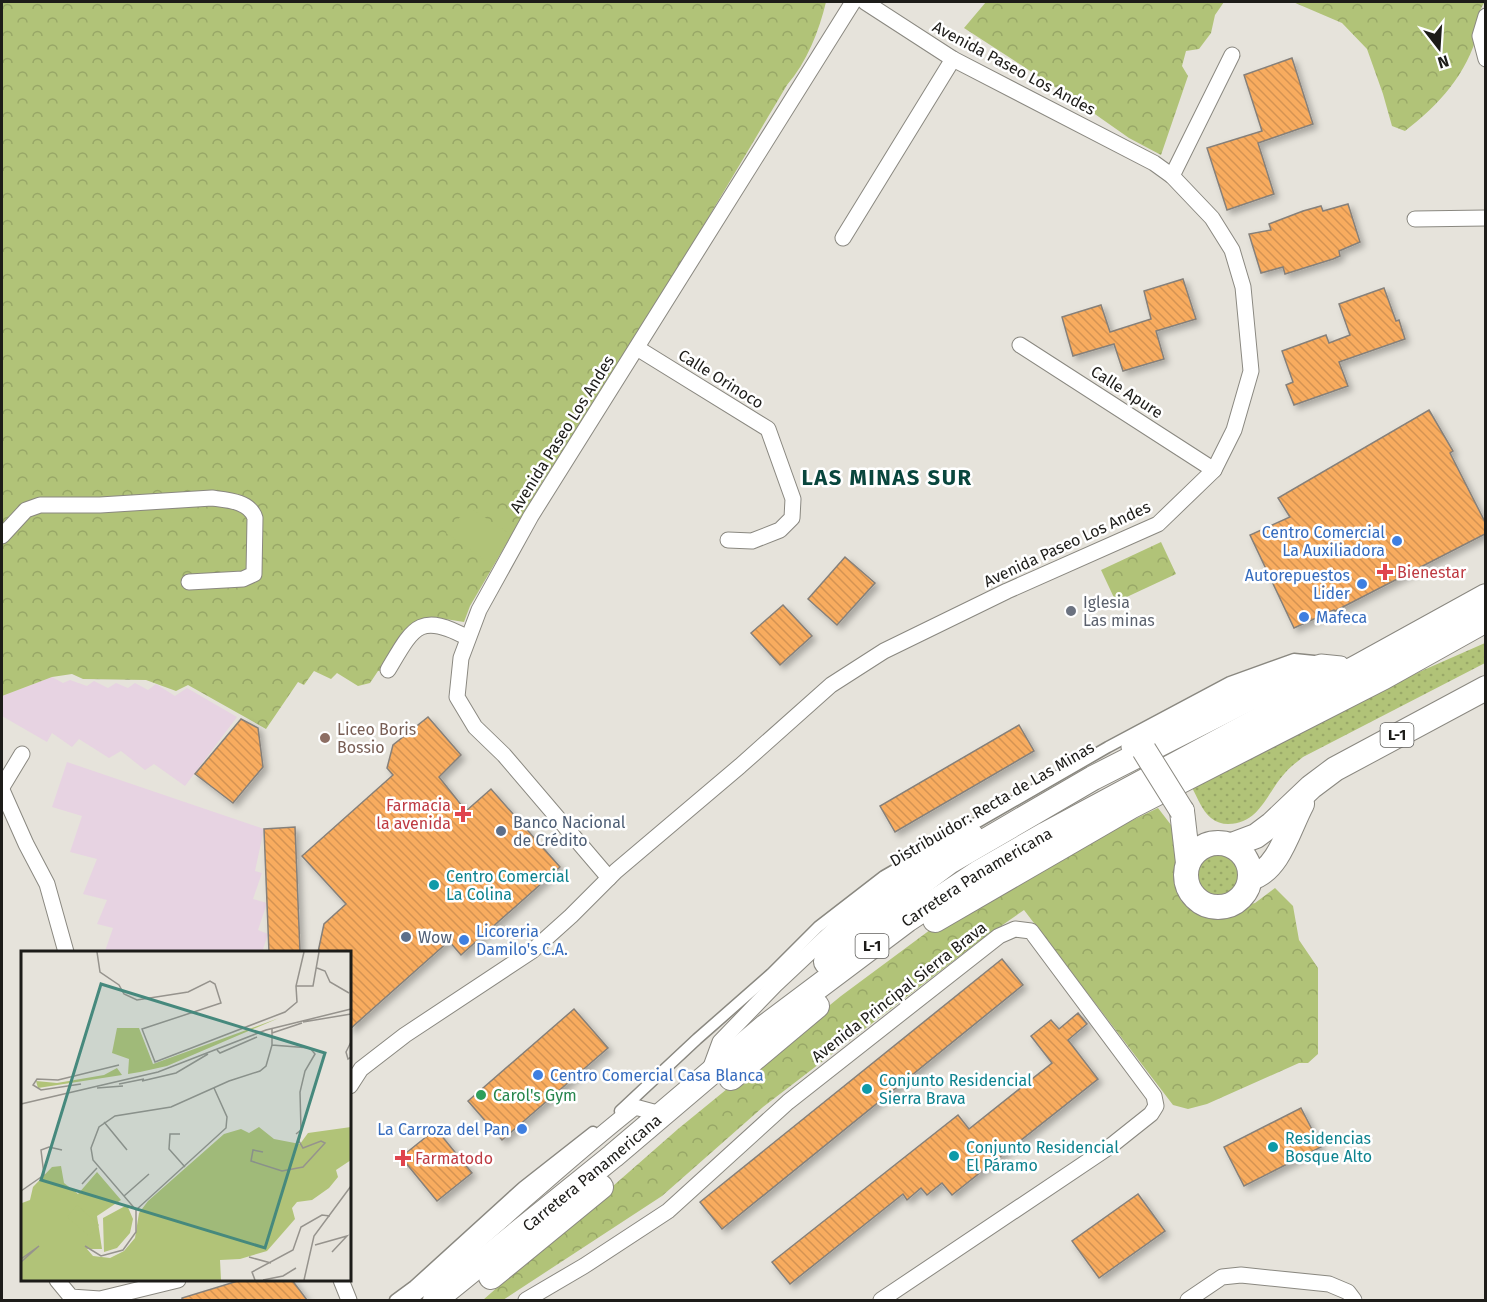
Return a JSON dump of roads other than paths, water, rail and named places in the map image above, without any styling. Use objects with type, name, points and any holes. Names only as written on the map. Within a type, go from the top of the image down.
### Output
[{"type":"main road","name":"Carretera Panamericana","points":[[435,1300],[613,1156],[766,1026],[881,939],[978,873],[1485,596]]},
{"type":"main road","name":"Carretera Panamericana","points":[[461,1300],[560,1221],[802,1018],[910,934],[1130,807],[1384,677],[1485,620]]},
{"type":"main road","name":"L-1","points":[[1384,677],[1485,629]]},
{"type":"main road","name":"L-1","points":[[766,1026],[815,972],[877,916],[949,862],[1144,750],[1258,694],[1301,678],[1359,666]]},
{"type":"main road","name":"L-1","points":[[1144,750],[1182,811],[1226,844],[1240,850],[1247,858],[1251,878],[1248,888],[1235,903],[1226,906],[1215,907],[1197,900],[1187,883],[1188,863],[1201,847],[1210,843],[1226,844],[1256,836],[1311,787],[1346,763],[1485,688]]},
{"type":"main road","name":"L-1","points":[[1251,878],[1260,876],[1271,866],[1311,787]]},
{"type":"main road","name":"L-1","points":[[1182,811],[1188,863]]},
{"type":"street","name":"Avenida Paseo Los Andes","points":[[853,2],[531,516],[479,610],[461,658],[457,697],[475,728],[504,755],[612,874],[740,766],[831,685],[884,651],[1007,591],[1158,524],[1214,470],[1234,430],[1251,371],[1243,287],[1232,250],[1212,218],[1172,176],[1154,163],[953,59],[865,2]]},
{"type":"street","points":[[1485,16],[1480,36],[1485,59]]},
{"type":"street","points":[[1172,176],[1232,55]]},
{"type":"street","points":[[843,238],[953,59]]},
{"type":"street","points":[[1415,219],[1485,218]]},
{"type":"street","name":"Calle Apure","points":[[1020,345],[1214,470]]},
{"type":"street","name":"Calle Orinoco","points":[[637,348],[768,429],[793,498],[792,518],[780,530],[752,541],[728,540]]},
{"type":"street","points":[[2,536],[26,510],[40,505],[100,505],[212,498],[230,500],[254,512],[254,574],[243,579],[189,582]]},
{"type":"street","points":[[388,670],[414,630],[428,624],[450,628],[468,638]]},
{"type":"street","points":[[395,1300],[414,1286],[524,1187],[622,1109],[771,974],[818,927],[884,876],[1108,747],[1230,682],[1294,659],[1321,662]]},
{"type":"street","name":"Distribuidor: Recta de Las Minas","points":[[708,1076],[720,1042],[774,985],[856,910],[904,873],[1217,698],[1259,679],[1321,662],[1359,666]]},
{"type":"street","points":[[22,754],[2,789],[26,844],[47,884],[66,951]]},
{"type":"street","points":[[351,1085],[361,1070],[405,1035],[532,951],[571,916],[612,874]]},
{"type":"street","name":"Avenida Principal Sierra Brava","points":[[526,1300],[584,1266],[668,1211],[788,1102],[999,936],[1015,929],[1031,931],[1154,1096],[1156,1106],[1151,1114],[1112,1145],[881,1300]]},
{"type":"street","points":[[407,1300],[464,1255],[579,1151],[635,1107],[661,1114]]},
{"type":"street","points":[[1188,1300],[1222,1276],[1241,1275],[1329,1284],[1348,1292],[1354,1300]]},
{"type":"street","points":[[58,1281],[71,1297],[100,1299],[174,1281]]},
{"type":"street","points":[[341,1281],[349,1300]]},
{"type":"place","name":"Centro Comercial La Auxiliadora","points":[[1397,541]]},
{"type":"place","name":"Bienestar","points":[[1385,572]]},
{"type":"place","name":"Autorepuestos Lider","points":[[1362,584]]},
{"type":"place","name":"Iglesia Las minas","points":[[1071,611]]},
{"type":"place","name":"Mafeca","points":[[1304,617]]},
{"type":"place","name":"Liceo Boris Bossio","points":[[325,738]]},
{"type":"place","name":"Farmacia la avenida","points":[[463,814]]},
{"type":"place","name":"Banco Nacional de Crédito","points":[[501,831]]},
{"type":"place","name":"Centro Comercial La Colina","points":[[434,885]]},
{"type":"place","name":"Wow","points":[[406,937]]},
{"type":"place","name":"Licoreria Damilo's C.A.","points":[[464,940]]},
{"type":"place","name":"Centro Comercial Casa Blanca","points":[[538,1075]]},
{"type":"place","name":"Conjunto Residencial Sierra Brava","points":[[867,1089]]},
{"type":"place","name":"Carol's Gym","points":[[481,1095]]},
{"type":"place","name":"La Carroza del Pan","points":[[522,1129]]},
{"type":"place","name":"Residencias Bosque Alto","points":[[1273,1147]]},
{"type":"place","name":"Conjunto Residencial El Páramo","points":[[954,1156]]},
{"type":"place","name":"Farmatodo","points":[[403,1158]]},
{"type":"district","name":"LAS MINAS SUR","points":[[887,477]]}]
